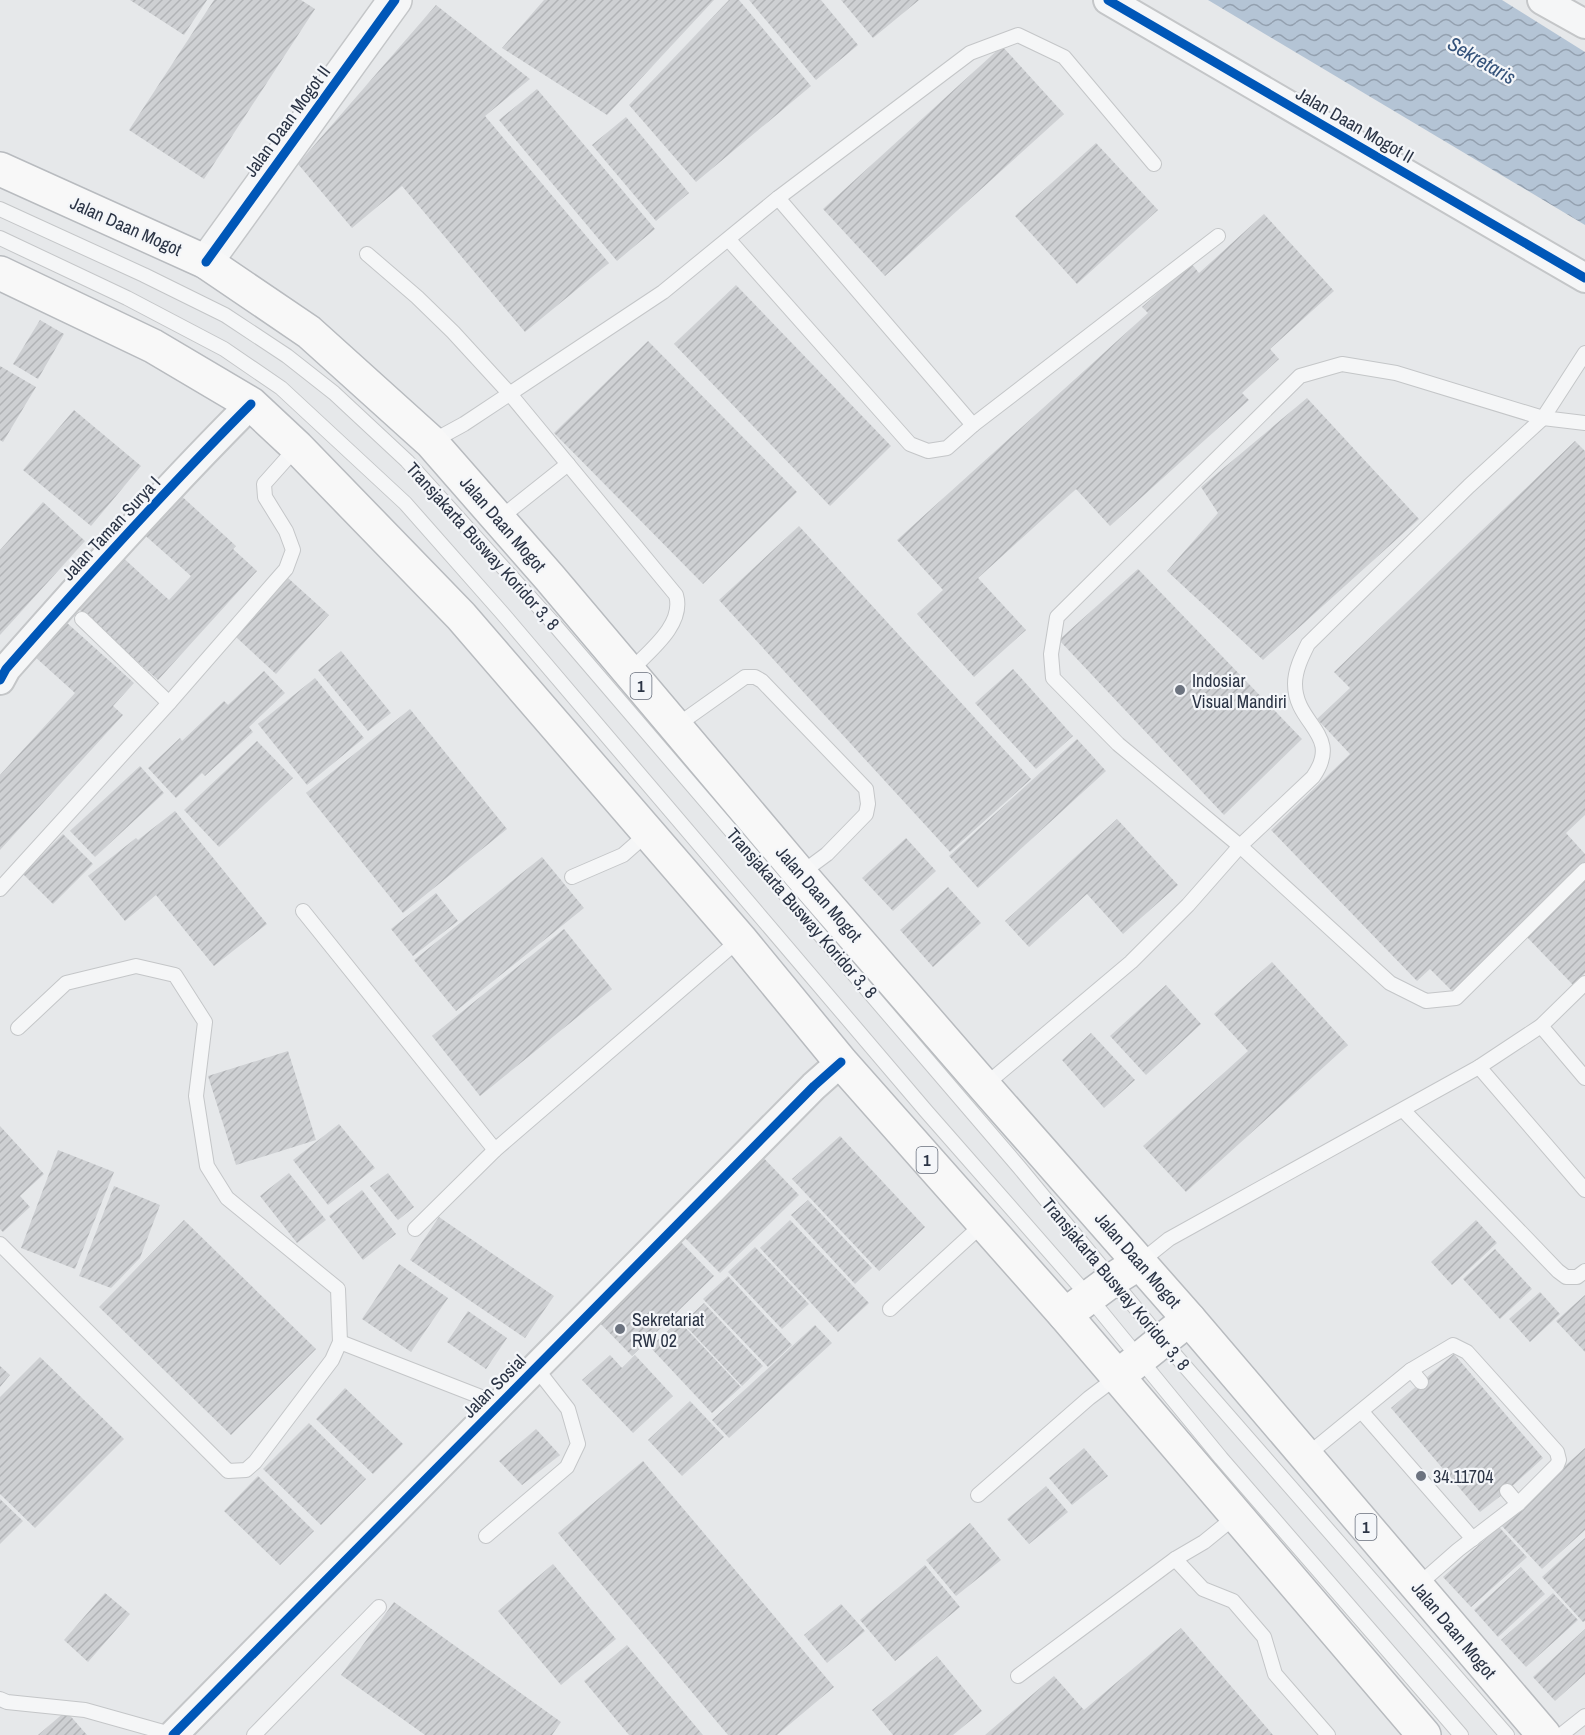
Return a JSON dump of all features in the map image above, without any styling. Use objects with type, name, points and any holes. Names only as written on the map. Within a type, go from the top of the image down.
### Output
[{"type":"highway","name":"Jalan Daan Mogot","points":[[0,169],[206,262],[309,332],[431,442],[676,726],[800,874],[1189,1319],[1544,1735]]},
{"type":"highway","name":"1","points":[[0,273],[153,346],[251,404],[297,447],[460,616],[740,939],[841,1062],[983,1224],[1088,1297],[1140,1359],[1236,1515],[1424,1735]]},
{"type":"highway","points":[[1088,1297],[1139,1263]]},
{"type":"highway","points":[[1140,1359],[1189,1319]]},
{"type":"street","name":"Jalan Daan Mogot II","points":[[206,262],[395,0]]},
{"type":"street","name":"Jalan Daan Mogot II","points":[[1108,0],[1585,278]]},
{"type":"street","points":[[1542,0],[1585,24]]},
{"type":"street","name":"Jalan Taman Surya I","points":[[0,680],[6,669],[65,602],[251,404]]},
{"type":"street","name":"Jalan Sosial","points":[[174,1735],[814,1086],[841,1062]]},
{"type":"lane","points":[[431,442],[464,424],[663,292],[778,198],[970,53],[1018,34],[1064,57],[1154,164]]},
{"type":"lane","points":[[778,198],[973,425]]},
{"type":"lane","name":"Transjakarta Busway Koridor 3, 8","points":[[0,209],[225,315],[287,356],[334,393],[407,461],[560,632],[1019,1167],[1088,1297]]},
{"type":"lane","points":[[729,240],[910,444],[928,451],[947,448],[973,425],[1218,236]]},
{"type":"lane","name":"Transjakarta Busway Koridor 3, 8","points":[[0,238],[127,298],[224,349],[281,388],[405,502],[1088,1297],[1221,1458],[1461,1735]]},
{"type":"lane","points":[[367,254],[453,332],[510,394],[676,594],[678,608],[672,626],[629,672]]},
{"type":"lane","points":[[984,1086],[1131,962],[1188,905],[1240,846],[1313,777],[1321,765],[1324,751],[1321,737],[1303,714],[1297,699],[1295,683],[1299,663],[1308,644],[1469,486],[1543,418],[1585,353]]},
{"type":"lane","points":[[1585,423],[1543,418],[1396,373],[1342,364],[1300,376],[1057,617],[1051,654],[1053,678],[1118,744],[1240,846],[1390,983],[1426,1001],[1456,998],[1585,870]]},
{"type":"lane","points":[[0,889],[286,569],[293,550],[286,531],[265,497],[264,484],[297,447]]},
{"type":"lane","points":[[499,519],[568,464]]},
{"type":"lane","points":[[82,619],[168,703]]},
{"type":"lane","points":[[676,726],[745,677],[755,676],[866,789],[868,804],[866,814],[827,854],[800,874]]},
{"type":"lane","points":[[573,877],[623,855],[648,833]]},
{"type":"lane","points":[[303,911],[495,1150]]},
{"type":"lane","points":[[415,1229],[495,1150],[740,939]]},
{"type":"lane","points":[[0,1244],[228,1471],[246,1470],[255,1462],[332,1360],[340,1342],[338,1289],[227,1198],[207,1166],[196,1096],[205,1022],[175,975],[136,966],[66,983],[18,1028]]},
{"type":"lane","points":[[1139,1263],[1169,1239],[1479,1067],[1541,1026],[1585,983]]},
{"type":"lane","points":[[1541,1026],[1585,1078]]},
{"type":"lane","points":[[1479,1067],[1585,1190]]},
{"type":"lane","points":[[1403,1110],[1558,1271],[1566,1277],[1577,1277],[1585,1271]]},
{"type":"lane","points":[[890,1309],[983,1224]]},
{"type":"lane","points":[[340,1342],[499,1404]]},
{"type":"lane","points":[[1306,1456],[1411,1370],[1454,1345],[1467,1352],[1557,1452],[1559,1460],[1557,1465],[1518,1504],[1458,1550],[1417,1586]]},
{"type":"lane","points":[[978,1495],[1089,1398],[1140,1359]]},
{"type":"lane","name":"Transjakarta Busway Koridor 3, 8","points":[[1140,1359],[1507,1735]]},
{"type":"lane","points":[[486,1536],[567,1467],[578,1444],[568,1409],[536,1368]]},
{"type":"lane","points":[[1411,1370],[1421,1382]]},
{"type":"lane","points":[[1362,1412],[1473,1539]]},
{"type":"lane","points":[[1507,1491],[1518,1504]]},
{"type":"lane","points":[[1018,1676],[1175,1559],[1204,1542],[1236,1515]]},
{"type":"lane","points":[[1175,1559],[1203,1589],[1233,1601],[1264,1637],[1275,1674],[1328,1735]]},
{"type":"lane","points":[[254,1735],[379,1607]]},
{"type":"lane","points":[[0,1699],[7,1702],[86,1710],[174,1735]]},
{"type":"lane","points":[[1561,1735],[1585,1716]]},
{"type":"water","name":"Sekretaris","points":[[1208,0],[1502,0],[1585,52],[1585,225]]},
{"type":"building","points":[[130,0],[207,0],[184,35]]},
{"type":"building","points":[[214,0],[301,0],[315,9],[204,179],[129,130]]},
{"type":"building","points":[[544,0],[714,0],[607,115],[502,48]]},
{"type":"building","points":[[729,0],[739,0],[811,86],[696,182],[629,105]]},
{"type":"building","points":[[749,0],[821,0],[858,45],[816,80]]},
{"type":"building","points":[[841,0],[919,0],[873,38]]},
{"type":"building","points":[[436,5],[530,79],[485,116],[609,263],[525,332],[402,186],[352,228],[298,164]]},
{"type":"building","points":[[1002,46],[1064,114],[885,276],[823,209]]},
{"type":"building","points":[[537,89],[655,229],[617,261],[499,120]]},
{"type":"building","points":[[626,117],[689,193],[656,221],[592,145]]},
{"type":"building","points":[[1096,143],[1158,210],[1077,284],[1015,216]]},
{"type":"building","points":[[1264,214],[1334,291],[1270,349],[1279,359],[1242,393],[1249,400],[1110,526],[1076,489],[978,578],[1026,630],[974,677],[917,614],[943,590],[897,540],[1148,313],[1142,307],[1191,263],[1199,273]]},
{"type":"building","points":[[736,285],[891,446],[830,506],[674,344]]},
{"type":"building","points":[[40,320],[64,334],[38,379],[13,364]]},
{"type":"building","points":[[648,341],[797,492],[703,584],[554,433]]},
{"type":"building","points":[[0,366],[36,387],[3,442],[0,440]]},
{"type":"building","points":[[1307,398],[1419,519],[1263,660],[1167,571],[1218,513],[1201,487]]},
{"type":"building","points":[[74,410],[141,466],[91,526],[23,470]]},
{"type":"building","points":[[1575,441],[1585,451],[1585,815],[1566,833],[1585,854],[1585,869],[1455,994],[1430,969],[1417,981],[1271,830],[1350,754],[1317,719],[1350,688],[1334,672]]},
{"type":"building","points":[[176,491],[236,546],[233,549],[257,571],[158,680],[72,603],[118,553],[169,600],[191,576],[140,531]]},
{"type":"building","points":[[43,502],[85,541],[0,635],[0,550]]},
{"type":"building","points":[[799,526],[1031,779],[950,852],[719,600]]},
{"type":"building","name":"Indosiar Visual Mandiri","points":[[1138,569],[1302,739],[1224,815],[1059,640]]},
{"type":"building","points":[[288,578],[329,615],[276,674],[236,637]]},
{"type":"building","points":[[66,622],[134,683],[113,706],[123,715],[0,850],[0,775],[75,693],[34,656]]},
{"type":"building","points":[[341,651],[391,713],[368,731],[318,670]]},
{"type":"building","points":[[1013,669],[1073,736],[1036,769],[975,703]]},
{"type":"building","points":[[264,671],[285,693],[249,727],[253,732],[205,776],[202,773],[176,798],[148,768],[180,738],[182,741],[224,701],[228,705]]},
{"type":"building","points":[[315,678],[364,738],[307,785],[258,724]]},
{"type":"building","points":[[410,709],[507,829],[403,913],[306,793]]},
{"type":"building","points":[[1077,739],[1106,771],[978,888],[949,856]]},
{"type":"building","points":[[257,741],[293,778],[219,847],[184,810]]},
{"type":"building","points":[[140,766],[164,793],[95,857],[70,831]]},
{"type":"building","points":[[175,811],[267,924],[214,966],[156,895],[125,921],[88,876]]},
{"type":"building","points":[[1117,819],[1178,885],[1123,934],[1087,894],[1029,947],[1005,921]]},
{"type":"building","points":[[63,834],[93,864],[53,904],[23,874]]},
{"type":"building","points":[[906,838],[936,871],[893,911],[862,878]]},
{"type":"building","points":[[542,857],[584,908],[456,1011],[414,960]]},
{"type":"building","points":[[1585,873],[1585,973],[1573,985],[1522,932]]},
{"type":"building","points":[[948,887],[981,923],[933,967],[900,930]]},
{"type":"building","points":[[436,893],[458,921],[413,956],[391,929]]},
{"type":"building","points":[[564,929],[612,989],[480,1096],[432,1036]]},
{"type":"building","points":[[1272,962],[1348,1045],[1186,1192],[1143,1146],[1248,1051],[1214,1014]]},
{"type":"building","points":[[1166,985],[1201,1024],[1146,1075],[1110,1036]]},
{"type":"building","points":[[1091,1033],[1135,1080],[1104,1108],[1062,1060]]},
{"type":"building","points":[[288,1051],[316,1140],[236,1165],[208,1076]]},
{"type":"building","points":[[339,1124],[375,1168],[328,1205],[293,1160]]},
{"type":"building","points":[[0,1126],[44,1174],[20,1196],[30,1207],[3,1232],[0,1229]]},
{"type":"building","points":[[840,1136],[925,1227],[879,1271],[792,1179]]},
{"type":"building","points":[[58,1150],[114,1172],[75,1269],[21,1248]]},
{"type":"building","points":[[758,1152],[799,1195],[720,1273],[678,1231]]},
{"type":"building","points":[[289,1173],[326,1220],[297,1243],[260,1196]]},
{"type":"building","points":[[388,1173],[414,1207],[398,1220],[370,1186]]},
{"type":"building","points":[[114,1186],[160,1205],[140,1258],[111,1288],[79,1276]]},
{"type":"building","points":[[362,1190],[396,1234],[363,1260],[329,1216]]},
{"type":"building","points":[[808,1200],[872,1268],[855,1284],[791,1215]]},
{"type":"building","points":[[439,1217],[554,1296],[525,1338],[410,1260]]},
{"type":"building","points":[[184,1220],[316,1349],[231,1435],[99,1307]]},
{"type":"building","points":[[790,1220],[869,1303],[838,1332],[760,1248]]},
{"type":"building","points":[[1476,1220],[1497,1243],[1452,1285],[1431,1262]]},
{"type":"building","points":[[675,1236],[714,1276],[632,1356],[593,1316]]},
{"type":"building","points":[[755,1247],[809,1304],[782,1329],[728,1272]]},
{"type":"building","points":[[1495,1249],[1532,1289],[1500,1319],[1463,1279]]},
{"type":"building","points":[[399,1264],[448,1298],[411,1352],[362,1319]]},
{"type":"building","points":[[728,1276],[792,1345],[768,1367],[703,1299]]},
{"type":"building","points":[[1540,1292],[1560,1314],[1530,1342],[1509,1319]]},
{"type":"building","points":[[1585,1295],[1585,1352],[1556,1321]]},
{"type":"building","points":[[704,1303],[763,1366],[742,1386],[683,1323]]},
{"type":"building","points":[[468,1311],[507,1338],[486,1369],[447,1342]]},
{"type":"building","points":[[679,1321],[741,1387],[712,1413],[650,1347]]},
{"type":"building","points":[[815,1325],[832,1343],[729,1438],[712,1420]]},
{"type":"building","points":[[1454,1354],[1543,1458],[1480,1512],[1391,1408]]},
{"type":"building","points":[[610,1355],[622,1368],[635,1355],[673,1396],[633,1433],[582,1380]]},
{"type":"building","points":[[40,1357],[124,1439],[35,1528],[0,1494],[0,1397]]},
{"type":"building","points":[[0,1366],[10,1375],[0,1387]]},
{"type":"building","points":[[345,1388],[403,1444],[373,1474],[316,1419]]},
{"type":"building","points":[[690,1401],[724,1437],[682,1476],[648,1440]]},
{"type":"building","points":[[309,1423],[366,1479],[321,1525],[263,1469]]},
{"type":"building","points":[[536,1429],[560,1455],[522,1485],[499,1461]]},
{"type":"building","points":[[1084,1448],[1108,1476],[1072,1505],[1049,1478]]},
{"type":"building","points":[[1585,1448],[1585,1530],[1542,1569],[1500,1524]]},
{"type":"building","points":[[643,1461],[834,1687],[777,1735],[728,1735],[558,1533]]},
{"type":"building","points":[[258,1476],[314,1531],[280,1565],[224,1511]]},
{"type":"building","points":[[1046,1486],[1068,1512],[1029,1544],[1007,1519]]},
{"type":"building","points":[[0,1499],[23,1521],[0,1544]]},
{"type":"building","points":[[970,1523],[1001,1560],[956,1596],[926,1560]]},
{"type":"building","points":[[1499,1527],[1527,1557],[1471,1607],[1443,1577]]},
{"type":"building","points":[[1585,1538],[1585,1621],[1583,1622],[1542,1577]]},
{"type":"building","points":[[553,1564],[616,1639],[561,1685],[498,1611]]},
{"type":"building","points":[[925,1565],[960,1607],[895,1661],[860,1620]]},
{"type":"building","points":[[1521,1567],[1545,1594],[1498,1637],[1474,1610]]},
{"type":"building","points":[[105,1593],[130,1614],[88,1662],[64,1640]]},
{"type":"building","points":[[1553,1593],[1578,1620],[1526,1667],[1501,1640]]},
{"type":"building","points":[[394,1602],[561,1722],[552,1735],[425,1735],[341,1675]]},
{"type":"building","points":[[841,1604],[865,1631],[827,1663],[804,1635]]},
{"type":"building","points":[[1181,1628],[1273,1735],[985,1735],[1054,1676],[1084,1710]]},
{"type":"building","points":[[1585,1629],[1585,1674],[1555,1701],[1533,1677]]},
{"type":"building","points":[[627,1645],[703,1735],[629,1735],[584,1681]]},
{"type":"building","points":[[937,1656],[982,1711],[953,1735],[893,1735],[872,1710]]},
{"type":"building","points":[[66,1711],[87,1735],[38,1735]]},
{"type":"cycle path","points":[[206,262],[395,0]]},
{"type":"cycle path","points":[[1108,0],[1585,278]]},
{"type":"cycle path","points":[[0,680],[6,669],[96,568],[251,404]]},
{"type":"cycle path","points":[[173,1735],[814,1086],[841,1062]]},
{"type":"place","name":"Indosiar Visual Mandiri","points":[[1180,690]]},
{"type":"place","name":"Sekretariat RW 02","points":[[620,1329]]},
{"type":"place","name":"34.11704","points":[[1421,1476]]}]
